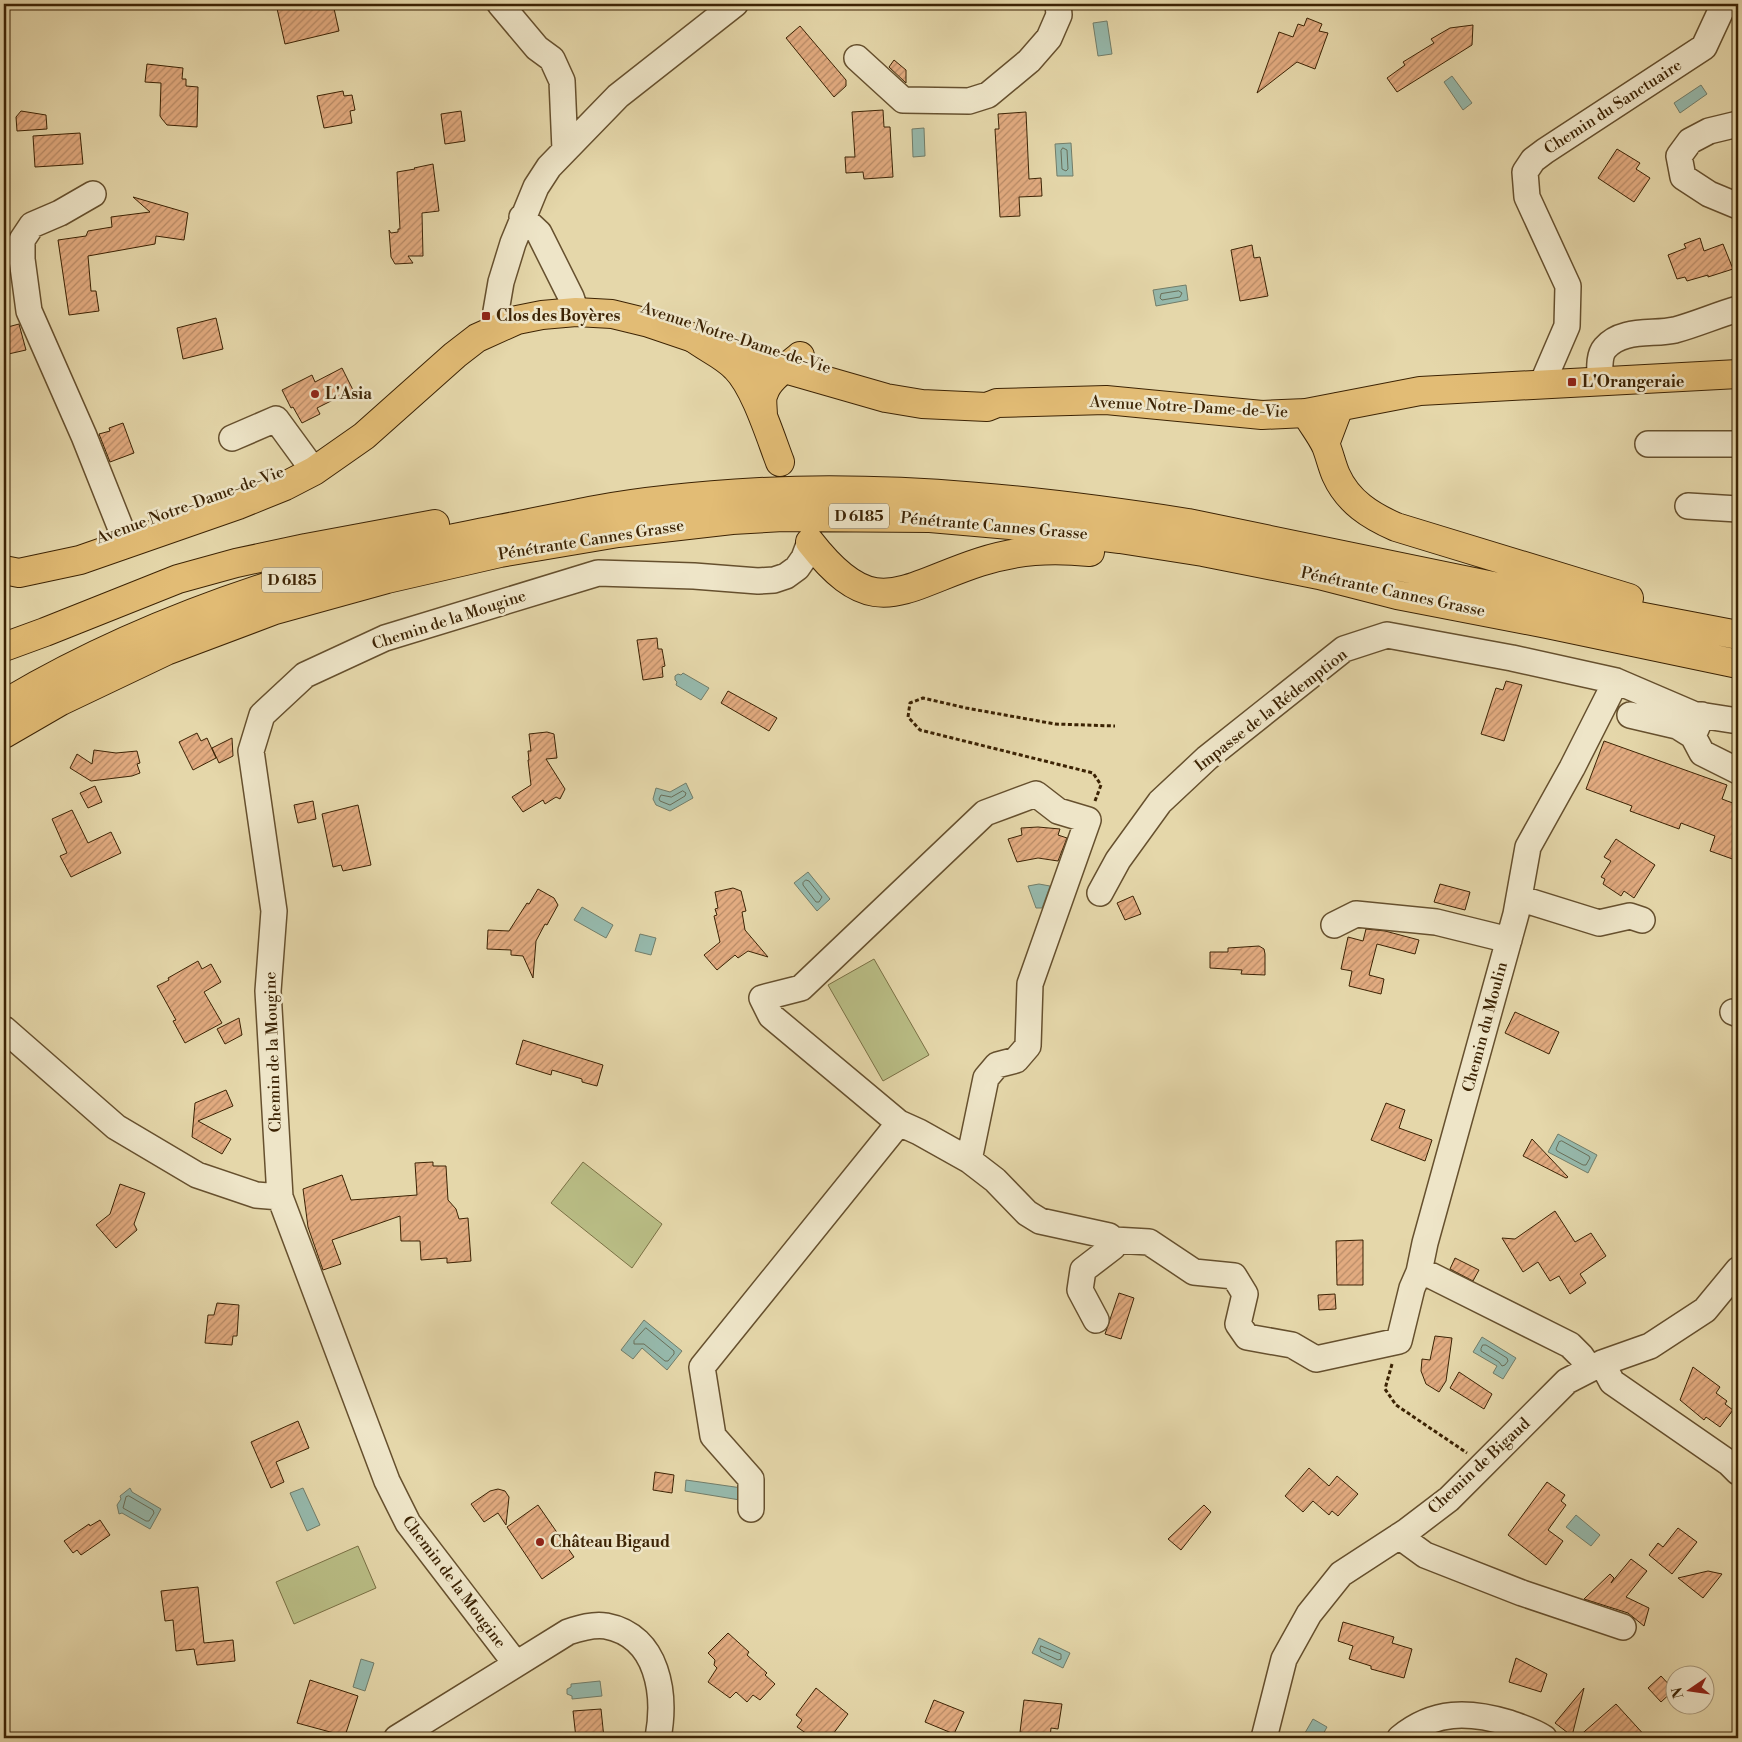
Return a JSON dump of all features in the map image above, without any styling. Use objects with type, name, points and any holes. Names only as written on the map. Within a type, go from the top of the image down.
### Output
[{"type":"main road","name":"Avenue Notre-Dame-de-Vie","points":[[4,570],[18,573],[80,560],[125,537],[233,492],[276,475],[310,465],[447,342],[468,326],[496,320],[517,320],[542,315],[574,304],[604,299],[623,302],[688,320],[792,363]]},
{"type":"main road","name":"Avenue Notre-Dame-de-Vie","points":[[574,304],[886,389],[921,396],[986,397],[997,402],[1106,400],[1262,415],[1306,413],[1420,391],[1738,374]]},
{"type":"main road","points":[[692,337],[726,359],[742,373],[763,416],[780,462]]},
{"type":"main road","points":[[763,416],[763,394],[772,380],[792,363]]},
{"type":"main road","points":[[1325,444],[1340,407]]},
{"type":"main road","points":[[1306,413],[1325,444],[1337,478],[1359,507],[1375,518],[1396,527],[1738,633]]},
{"type":"main road","name":"Pénétrante Cannes Grasse","points":[[4,704],[82,660],[146,631],[266,588],[374,556],[598,509],[760,492],[838,491],[948,495],[1064,505],[1188,523],[1633,615],[1738,633]]},
{"type":"main road","points":[[4,647],[178,579],[236,563],[448,522],[494,516],[598,509]]},
{"type":"main road","name":"Pénétrante Cannes Grasse","points":[[4,734],[61,701],[166,650],[276,610],[387,579],[500,553],[618,533],[732,520],[782,517],[930,518],[1010,525],[1120,539],[1203,552],[1319,575],[1397,595],[1738,664]]},
{"type":"main road","name":"Avenue Notre-Dame-de-Vie","points":[[4,564],[15,558],[47,554],[125,537]]},
{"type":"main road","points":[[810,542],[828,564],[847,581],[865,590],[884,594],[904,590],[982,562],[1011,554],[1041,549],[1088,551],[1397,595]]},
{"type":"street","points":[[500,4],[537,48],[552,59],[562,81],[568,146]]},
{"type":"street","points":[[496,320],[501,282],[522,217],[536,187],[549,167],[618,96],[735,4]]},
{"type":"street","points":[[857,58],[903,100],[969,101],[988,95],[1030,61],[1049,38],[1059,15],[1058,4]]},
{"type":"street","name":"Chemin du Sanctuaire","points":[[1542,384],[1567,326],[1568,286],[1527,197],[1525,172],[1533,160],[1545,151],[1704,47],[1724,4]]},
{"type":"street","points":[[1738,124],[1710,132],[1690,141],[1678,156],[1683,177],[1710,194],[1738,206]]},
{"type":"street","points":[[93,194],[60,213],[32,225],[22,240],[22,259],[29,310],[84,436],[125,537]]},
{"type":"street","points":[[522,217],[539,233],[574,304]]},
{"type":"street","points":[[1600,382],[1600,359],[1604,348],[1613,341],[1627,335],[1674,330],[1738,309]]},
{"type":"street","points":[[232,438],[276,419],[310,465]]},
{"type":"street","points":[[1648,444],[1738,444]]},
{"type":"street","points":[[1688,506],[1738,509]]},
{"type":"street","name":"Chemin de la Mougine","points":[[516,1664],[408,1523],[386,1481],[280,1197],[268,991],[274,911],[251,751],[262,715],[305,675],[384,638],[598,573],[694,576],[758,581],[774,580],[786,576],[797,568],[804,558],[810,542]]},
{"type":"street","name":"Impasse de la Rédemption","points":[[1100,892],[1118,860],[1160,802],[1207,758],[1344,649],[1388,635],[1512,658],[1616,681]]},
{"type":"street","points":[[1616,681],[1693,714],[1702,752],[1738,771]]},
{"type":"street","name":"Chemin du Moulin","points":[[1398,1342],[1412,1288],[1419,1272],[1425,1243],[1509,940],[1528,847],[1572,768],[1616,681]]},
{"type":"street","points":[[1630,715],[1677,726],[1697,726],[1738,721]]},
{"type":"street","points":[[969,1160],[986,1078],[997,1065],[1016,1060],[1028,1046],[1030,984],[1088,820],[1058,811],[1036,794],[985,813],[801,988],[762,998],[771,1016],[899,1124],[919,1132],[969,1160],[996,1180],[1026,1213],[1040,1221],[1109,1236],[1114,1240],[1149,1242],[1194,1272],[1234,1276],[1245,1294],[1238,1324],[1247,1338],[1292,1345],[1316,1359],[1398,1342]]},
{"type":"street","points":[[1519,898],[1599,924],[1630,916],[1642,920]]},
{"type":"street","points":[[1334,925],[1356,914],[1436,922],[1509,940]]},
{"type":"street","points":[[4,1029],[124,1132],[196,1175],[256,1195],[280,1197]]},
{"type":"street","points":[[751,1509],[750,1479],[712,1436],[702,1367],[899,1124]]},
{"type":"street","points":[[1096,1320],[1080,1290],[1084,1270],[1113,1247],[1114,1240]]},
{"type":"street","name":"Chemin de Bigaud","points":[[1264,1738],[1284,1659],[1309,1614],[1341,1574],[1399,1536],[1449,1499],[1567,1381],[1596,1366],[1650,1346],[1705,1310],[1738,1270]]},
{"type":"street","points":[[1419,1272],[1432,1276],[1570,1345],[1612,1382],[1729,1463],[1738,1472]]},
{"type":"street","points":[[1399,1536],[1425,1555],[1522,1593],[1623,1627]]},
{"type":"street","points":[[397,1738],[568,1632],[588,1627],[604,1626],[620,1630],[637,1641],[651,1658],[659,1681],[661,1705],[658,1738]]},
{"type":"street","points":[[1400,1738],[1426,1722],[1447,1716],[1469,1714],[1518,1726],[1544,1738]]},
{"type":"path","points":[[1088,820],[1101,786],[1093,773],[920,730],[908,717],[910,703],[923,698],[966,708],[1055,724],[1115,726]]},
{"type":"path","points":[[1398,1342],[1385,1389],[1396,1405],[1484,1465]]},
{"type":"green space","points":[[874,959],[929,1055],[883,1081],[828,985]]},
{"type":"green space","points":[[583,1162],[662,1224],[632,1268],[551,1203]]},
{"type":"green space","points":[[358,1546],[376,1588],[294,1624],[276,1582]]},
{"type":"water","points":[[1107,21],[1112,54],[1098,56],[1093,23]]},
{"type":"water","points":[[1452,76],[1472,103],[1463,110],[1444,82]]},
{"type":"water","points":[[1701,85],[1707,94],[1680,113],[1674,103]]},
{"type":"water","points":[[924,128],[925,156],[913,157],[912,129]]},
{"type":"water","points":[[1071,143],[1073,176],[1057,176],[1055,144]]},
{"type":"water","points":[[1186,285],[1188,300],[1156,306],[1153,290]]},
{"type":"water","points":[[683,673],[709,688],[701,700],[676,685],[675,676]]},
{"type":"water","points":[[686,783],[693,798],[670,811],[656,805],[653,799],[656,788],[670,792]]},
{"type":"water","points":[[808,872],[830,899],[817,911],[794,883]]},
{"type":"water","points":[[1039,884],[1050,886],[1042,908],[1036,908],[1028,886]]},
{"type":"water","points":[[582,907],[613,925],[606,938],[574,920]]},
{"type":"water","points":[[640,934],[656,938],[651,955],[635,951]]},
{"type":"water","points":[[1558,1134],[1597,1155],[1588,1173],[1548,1152]]},
{"type":"water","points":[[644,1320],[682,1351],[667,1370],[642,1348],[633,1359],[621,1350]]},
{"type":"water","points":[[1482,1337],[1516,1358],[1503,1379],[1493,1373],[1497,1366],[1473,1352]]},
{"type":"water","points":[[686,1480],[742,1488],[740,1500],[685,1491]]},
{"type":"water","points":[[130,1488],[132,1492],[161,1509],[150,1529],[122,1513],[119,1514],[117,1505],[121,1499],[120,1496]]},
{"type":"water","points":[[303,1488],[320,1525],[307,1531],[290,1493]]},
{"type":"water","points":[[1576,1515],[1600,1535],[1591,1546],[1566,1527]]},
{"type":"water","points":[[1039,1638],[1070,1653],[1063,1668],[1032,1653]]},
{"type":"water","points":[[361,1659],[374,1663],[365,1691],[353,1687]]},
{"type":"water","points":[[600,1681],[602,1696],[572,1699],[572,1696],[567,1694],[567,1689],[571,1687],[571,1684]]},
{"type":"water","points":[[1313,1719],[1327,1727],[1321,1738],[1302,1738]]},
{"type":"building","points":[[276,4],[333,4],[339,31],[285,44]]},
{"type":"building","points":[[1307,18],[1322,24],[1319,31],[1328,33],[1315,69],[1297,62],[1257,93],[1279,32],[1293,37],[1298,24],[1304,26]]},
{"type":"building","points":[[1473,25],[1472,45],[1397,92],[1387,78],[1405,65],[1403,62],[1434,43],[1431,39],[1450,28]]},
{"type":"building","points":[[800,26],[846,80],[846,86],[834,97],[786,38]]},
{"type":"building","points":[[894,60],[906,70],[906,83],[889,67]]},
{"type":"building","points":[[147,64],[183,68],[182,79],[186,79],[186,86],[198,87],[197,127],[167,125],[162,119],[160,116],[161,83],[145,82]]},
{"type":"building","points":[[343,91],[344,96],[352,95],[355,110],[350,111],[352,123],[324,128],[317,96]]},
{"type":"building","points":[[883,110],[884,127],[890,127],[893,177],[864,179],[863,172],[846,173],[845,157],[855,157],[852,112]]},
{"type":"building","points":[[21,111],[46,115],[47,129],[17,131],[16,117]]},
{"type":"building","points":[[461,111],[465,141],[445,144],[441,114]]},
{"type":"building","points":[[1026,112],[1029,179],[1041,178],[1042,196],[1019,197],[1020,216],[1000,217],[995,129],[999,129],[998,114]]},
{"type":"building","points":[[80,133],[83,164],[35,167],[33,136]]},
{"type":"building","points":[[1617,149],[1640,163],[1636,169],[1650,178],[1634,202],[1598,178]]},
{"type":"building","points":[[433,164],[439,211],[422,213],[423,256],[408,256],[413,263],[395,264],[391,257],[389,230],[391,233],[398,232],[398,229],[400,229],[397,172]]},
{"type":"building","points":[[133,197],[188,213],[184,240],[156,236],[155,244],[88,256],[91,291],[96,291],[99,311],[69,315],[58,240],[86,236],[88,231],[112,227],[111,217],[150,212]]},
{"type":"building","points":[[1700,238],[1704,251],[1723,244],[1733,269],[1687,281],[1685,277],[1677,279],[1668,255],[1686,248],[1684,244]]},
{"type":"building","points":[[1252,245],[1254,258],[1260,257],[1268,296],[1240,301],[1231,250]]},
{"type":"building","points":[[216,318],[223,349],[183,359],[177,328]]},
{"type":"building","points":[[19,324],[26,350],[4,355],[4,328]]},
{"type":"building","name":"L'Asia","points":[[342,368],[353,390],[317,408],[320,414],[302,423],[293,407],[291,408],[282,390],[312,375],[315,382]]},
{"type":"building","points":[[123,423],[134,453],[110,462],[99,434],[110,431],[109,428]]},
{"type":"building","points":[[657,638],[658,649],[662,649],[665,666],[662,667],[663,677],[643,680],[637,640]]},
{"type":"building","points":[[1506,681],[1522,685],[1504,741],[1481,734],[1496,688],[1503,690]]},
{"type":"building","points":[[728,691],[777,718],[769,731],[721,703]]},
{"type":"building","points":[[547,732],[554,734],[557,758],[546,759],[565,789],[560,799],[556,797],[545,804],[543,800],[523,812],[512,797],[531,785],[528,760],[528,751],[531,751],[529,734]]},
{"type":"building","points":[[197,733],[201,741],[207,738],[216,758],[193,770],[179,742]]},
{"type":"building","points":[[232,738],[233,756],[219,763],[212,748]]},
{"type":"building","points":[[1604,741],[1727,785],[1722,799],[1738,805],[1738,861],[1710,851],[1715,836],[1681,823],[1679,829],[1630,811],[1632,806],[1586,789]]},
{"type":"building","points":[[94,750],[116,753],[137,751],[140,763],[137,764],[140,773],[132,776],[91,781],[70,768],[77,754],[92,764]]},
{"type":"building","points":[[95,786],[102,802],[88,808],[80,793]]},
{"type":"building","points":[[313,801],[316,819],[298,823],[294,805]]},
{"type":"building","points":[[358,805],[371,865],[343,871],[341,865],[333,867],[322,814]]},
{"type":"building","points":[[72,810],[88,843],[111,832],[121,853],[71,877],[60,856],[67,853],[52,819]]},
{"type":"building","points":[[1021,828],[1060,829],[1058,835],[1067,838],[1058,861],[1038,858],[1017,862],[1008,839],[1022,835]]},
{"type":"building","points":[[1616,839],[1655,865],[1634,898],[1624,891],[1621,896],[1603,884],[1605,879],[1601,877],[1611,861],[1604,857]]},
{"type":"building","points":[[1440,884],[1470,892],[1465,910],[1434,902]]},
{"type":"building","points":[[733,888],[741,891],[746,911],[742,912],[745,930],[768,957],[748,951],[738,958],[735,955],[717,970],[704,955],[720,942],[714,916],[717,915],[715,909],[718,908],[715,892]]},
{"type":"building","points":[[538,889],[554,898],[558,905],[536,941],[533,978],[523,956],[511,955],[511,950],[487,949],[488,930],[509,931]]},
{"type":"building","points":[[1133,896],[1141,914],[1125,920],[1117,903]]},
{"type":"building","points":[[1366,929],[1385,931],[1419,940],[1415,954],[1377,944],[1369,975],[1384,979],[1381,994],[1349,986],[1352,971],[1341,969],[1348,937],[1363,941]]},
{"type":"building","points":[[1259,946],[1264,949],[1265,975],[1241,974],[1242,970],[1210,968],[1210,952],[1228,952],[1228,948]]},
{"type":"building","points":[[198,961],[202,969],[211,964],[221,982],[204,992],[222,1023],[185,1043],[173,1021],[176,1020],[157,986]]},
{"type":"building","points":[[1515,1012],[1559,1032],[1549,1054],[1505,1033]]},
{"type":"building","points":[[239,1018],[242,1035],[225,1044],[217,1029]]},
{"type":"building","points":[[523,1040],[603,1065],[597,1086],[582,1082],[582,1079],[552,1070],[551,1075],[516,1064]]},
{"type":"building","points":[[226,1090],[233,1106],[198,1121],[231,1139],[222,1154],[192,1137],[195,1103]]},
{"type":"building","points":[[1386,1103],[1405,1110],[1399,1128],[1432,1140],[1425,1161],[1371,1140]]},
{"type":"building","points":[[1532,1139],[1568,1177],[1566,1178],[1523,1156]]},
{"type":"building","points":[[433,1162],[433,1166],[446,1166],[448,1200],[456,1209],[459,1219],[468,1218],[471,1261],[447,1263],[447,1258],[421,1260],[420,1241],[401,1241],[400,1216],[332,1240],[341,1264],[323,1270],[308,1227],[303,1189],[342,1175],[351,1200],[417,1195],[415,1163]]},
{"type":"building","points":[[120,1184],[145,1193],[134,1224],[137,1230],[116,1248],[96,1225],[110,1214]]},
{"type":"building","points":[[1555,1211],[1575,1242],[1591,1233],[1606,1256],[1580,1274],[1586,1283],[1570,1294],[1559,1276],[1550,1281],[1538,1262],[1523,1272],[1502,1238],[1515,1239]]},
{"type":"building","points":[[1363,1240],[1363,1285],[1337,1285],[1336,1241]]},
{"type":"building","points":[[1455,1258],[1479,1270],[1473,1281],[1450,1269]]},
{"type":"building","points":[[1119,1293],[1134,1298],[1121,1339],[1105,1334]]},
{"type":"building","points":[[1335,1294],[1336,1309],[1319,1310],[1318,1295]]},
{"type":"building","points":[[217,1303],[239,1305],[237,1336],[233,1336],[232,1345],[205,1343],[208,1315],[214,1315]]},
{"type":"building","points":[[1435,1336],[1452,1338],[1446,1381],[1439,1392],[1426,1384],[1421,1371],[1422,1359],[1430,1360]]},
{"type":"building","points":[[1693,1367],[1720,1387],[1716,1393],[1727,1401],[1725,1404],[1733,1410],[1720,1427],[1706,1417],[1704,1420],[1680,1400]]},
{"type":"building","points":[[1459,1372],[1492,1394],[1484,1409],[1450,1388]]},
{"type":"building","points":[[298,1421],[309,1448],[276,1462],[284,1482],[271,1488],[251,1442]]},
{"type":"building","points":[[1309,1468],[1329,1486],[1337,1476],[1358,1494],[1338,1516],[1332,1511],[1329,1515],[1313,1501],[1303,1512],[1285,1496]]},
{"type":"building","points":[[655,1472],[674,1475],[672,1493],[653,1490]]},
{"type":"building","points":[[1547,1482],[1565,1495],[1561,1501],[1566,1505],[1548,1530],[1563,1541],[1546,1565],[1508,1535]]},
{"type":"building","points":[[498,1489],[505,1491],[509,1497],[506,1525],[498,1513],[484,1522],[471,1504],[490,1491]]},
{"type":"building","name":"Château Bigaud","points":[[538,1505],[574,1557],[542,1579],[507,1527]]},
{"type":"building","points":[[1204,1505],[1211,1512],[1181,1550],[1168,1539]]},
{"type":"building","points":[[100,1520],[110,1535],[81,1555],[77,1550],[73,1553],[64,1541],[89,1524],[90,1526]]},
{"type":"building","points":[[1678,1528],[1697,1542],[1672,1574],[1649,1555],[1658,1543],[1663,1547]]},
{"type":"building","points":[[1631,1559],[1647,1571],[1626,1597],[1649,1608],[1644,1626],[1628,1613],[1584,1599],[1610,1574],[1614,1578],[1611,1583]]},
{"type":"building","points":[[1708,1571],[1722,1574],[1703,1598],[1678,1578]]},
{"type":"building","points":[[198,1587],[204,1643],[233,1640],[235,1661],[197,1665],[194,1649],[176,1651],[173,1620],[165,1621],[161,1591]]},
{"type":"building","points":[[1343,1622],[1394,1637],[1392,1643],[1412,1649],[1404,1678],[1371,1669],[1371,1666],[1349,1659],[1353,1646],[1338,1641]]},
{"type":"building","points":[[728,1633],[749,1652],[747,1655],[767,1673],[765,1675],[775,1684],[760,1700],[753,1695],[747,1702],[736,1692],[730,1698],[708,1682],[717,1668],[714,1665],[715,1660],[708,1653]]},
{"type":"building","points":[[1516,1658],[1547,1674],[1541,1692],[1509,1682]]},
{"type":"building","points":[[1661,1676],[1664,1679],[1664,1699],[1661,1702],[1648,1688]]},
{"type":"building","points":[[310,1680],[358,1696],[345,1736],[297,1723]]},
{"type":"building","points":[[816,1688],[848,1714],[830,1738],[813,1738],[797,1727],[802,1720],[796,1715]]},
{"type":"building","points":[[1584,1688],[1572,1736],[1555,1723]]},
{"type":"building","points":[[934,1700],[964,1712],[954,1734],[925,1722]]},
{"type":"building","points":[[1024,1700],[1062,1704],[1058,1729],[1051,1728],[1050,1738],[1025,1738],[1026,1733],[1020,1732]]},
{"type":"building","points":[[1616,1704],[1647,1738],[1577,1738]]},
{"type":"building","points":[[601,1709],[604,1738],[576,1738],[573,1711]]},
{"type":"place","name":"Clos des Boyères","points":[[486,316]]},
{"type":"place","name":"L'Orangeraie","points":[[1572,382]]},
{"type":"place","name":"L'Asia","points":[[315,394]]},
{"type":"place","name":"Château Bigaud","points":[[540,1542]]}]
